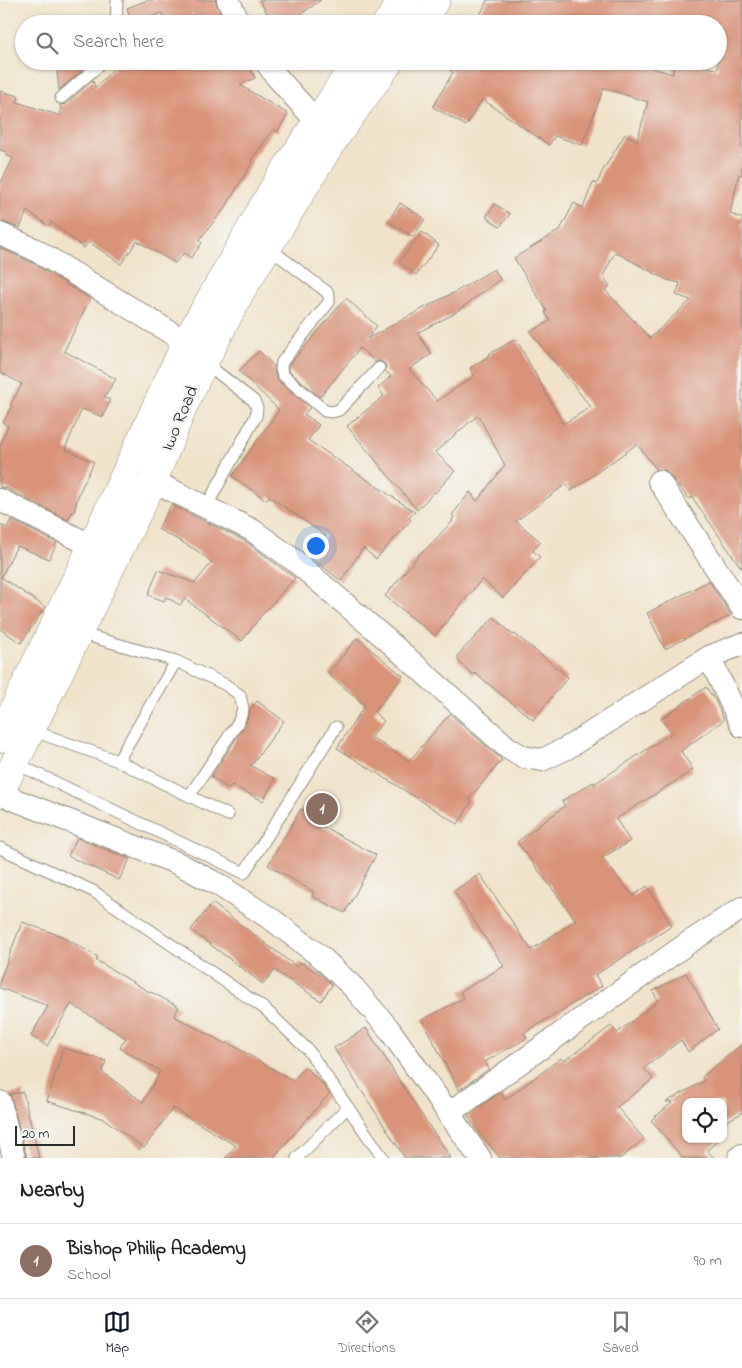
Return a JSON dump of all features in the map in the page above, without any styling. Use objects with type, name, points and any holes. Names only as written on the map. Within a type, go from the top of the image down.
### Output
[{"type":"main road","points":[[393,15],[404,0]]},
{"type":"main road","points":[[425,15],[436,0]]},
{"type":"main road","name":"Iwo Road","points":[[0,738],[92,546],[195,352],[276,184],[351,70]]},
{"type":"main road","name":"Iwo Road","points":[[0,794],[153,481],[184,405],[195,352],[241,291],[269,248],[289,210],[330,145],[384,70]]},
{"type":"street","points":[[228,0],[236,15]]},
{"type":"street","points":[[272,70],[317,122]]},
{"type":"street","points":[[0,234],[34,249],[195,352]]},
{"type":"street","points":[[153,481],[252,530],[295,560],[508,748],[523,758],[542,760],[567,748],[709,657],[742,644]]},
{"type":"street","points":[[659,481],[742,608]]},
{"type":"street","points":[[0,500],[92,546]]},
{"type":"street","points":[[709,657],[742,726]]},
{"type":"street","points":[[0,794],[177,863],[219,884],[274,921],[321,957],[353,987],[389,1029],[480,1158]]},
{"type":"street","points":[[448,1114],[688,943],[742,908]]},
{"type":"street","points":[[0,1102],[14,1158]]},
{"type":"street","points":[[738,1158],[742,1155]]},
{"type":"lane","points":[[116,15],[117,0]]},
{"type":"lane","points":[[61,98],[94,70]]},
{"type":"lane","points":[[269,248],[327,292],[329,296],[329,302],[282,362],[281,369],[283,375],[325,411],[332,412],[339,410],[379,368]]},
{"type":"lane","points":[[195,352],[254,401],[257,408],[256,416],[206,507]]},
{"type":"lane","points":[[79,633],[176,661],[226,685],[240,695],[243,709],[230,735],[190,795]]},
{"type":"lane","points":[[118,761],[176,661]]},
{"type":"lane","points":[[15,763],[244,872],[336,726]]},
{"type":"lane","points":[[31,730],[118,761],[228,815]]},
{"type":"lane","points":[[0,848],[93,892],[265,1009],[308,1050],[383,1158]]},
{"type":"lane","points":[[297,1158],[348,1107]]},
{"type":"building","points":[[148,0],[215,0],[221,15],[163,15],[162,13],[157,15],[129,15],[127,8]]},
{"type":"building","points":[[259,0],[321,0],[302,15],[268,15]]},
{"type":"building","points":[[487,0],[742,0],[742,175],[739,174],[730,214],[742,218],[742,569],[692,497],[689,499],[665,470],[656,469],[637,444],[571,491],[566,484],[516,521],[541,542],[533,551],[540,557],[503,598],[482,579],[435,636],[385,596],[422,551],[453,521],[454,517],[452,515],[470,492],[477,501],[505,465],[478,415],[435,452],[455,471],[417,510],[347,426],[384,396],[378,388],[391,376],[385,371],[386,366],[384,363],[380,361],[375,362],[360,348],[320,397],[289,371],[289,365],[346,298],[377,326],[367,339],[452,294],[494,269],[500,279],[452,315],[417,333],[432,354],[409,369],[437,401],[474,376],[470,368],[489,354],[516,339],[563,424],[591,407],[530,332],[550,321],[545,312],[547,311],[514,258],[560,230],[574,203],[583,208],[593,182],[597,184],[602,172],[625,134],[637,141],[648,102],[604,88],[582,145],[555,136],[549,145],[482,99],[466,126],[433,107],[453,72],[450,70],[659,70],[673,74],[673,70],[727,70],[727,15],[480,15]],"holes":[[[615,252],[667,280],[680,283],[676,295],[691,300],[650,338],[605,290],[610,286],[603,276]]]},
{"type":"building","points":[[57,70],[82,70],[59,90]]},
{"type":"building","points":[[112,70],[251,70],[255,78],[240,85],[288,114],[277,132],[274,129],[251,160],[253,161],[225,208],[199,240],[202,243],[191,258],[184,253],[175,263],[137,241],[121,264],[89,242],[84,248],[51,222],[49,226],[27,211],[20,228],[0,221],[0,185],[13,158],[5,155],[7,152],[0,150],[0,91],[19,96],[17,102],[61,116],[60,105],[66,104],[93,80],[95,88]]},
{"type":"building","points":[[400,203],[425,219],[413,237],[388,221]]},
{"type":"building","points":[[495,204],[510,214],[500,227],[486,217]]},
{"type":"building","points":[[422,232],[439,245],[416,275],[399,262]]},
{"type":"building","points":[[0,248],[31,262],[90,299],[64,351],[116,379],[104,397],[110,400],[103,417],[82,409],[65,449],[94,462],[79,493],[74,512],[72,512],[68,520],[6,488],[0,487],[0,446],[8,426],[3,423],[12,406],[10,405],[22,384],[0,372]]},
{"type":"building","points":[[259,351],[274,366],[278,381],[310,408],[304,414],[319,425],[308,440],[415,512],[409,518],[411,520],[376,559],[363,548],[341,581],[312,558],[326,536],[269,496],[266,500],[232,476],[279,410],[239,371]]},
{"type":"building","points":[[171,505],[245,541],[295,578],[261,616],[242,641],[185,599],[180,605],[166,597],[164,601],[148,595],[158,570],[195,583],[212,562],[196,550],[158,529]]},
{"type":"building","points":[[11,520],[57,543],[49,559],[17,546],[1,577],[45,607],[21,643],[0,629],[0,525],[7,528]]},
{"type":"building","points":[[709,581],[731,615],[665,649],[647,613]]},
{"type":"building","points":[[494,617],[513,635],[515,634],[568,677],[533,720],[475,673],[473,675],[458,661],[458,655]]},
{"type":"building","points":[[357,638],[403,676],[374,712],[384,721],[371,737],[409,761],[450,714],[502,760],[469,799],[472,801],[458,824],[337,748],[365,705],[328,674]]},
{"type":"building","points":[[706,687],[715,700],[724,720],[681,751],[693,770],[616,819],[630,841],[602,858],[633,896],[647,886],[672,926],[595,975],[602,986],[524,1033],[527,1038],[485,1062],[489,1069],[459,1090],[422,1020],[464,998],[460,992],[504,966],[454,891],[480,874],[531,950],[576,920],[517,842],[565,806],[562,801],[593,782],[594,784],[672,733],[661,719]]},
{"type":"building","points":[[257,701],[284,721],[251,766],[275,779],[263,801],[232,785],[229,789],[211,777],[245,725],[250,710]]},
{"type":"building","points":[[301,809],[324,823],[322,826],[376,855],[345,913],[312,896],[314,892],[268,865]]},
{"type":"building","points":[[77,838],[130,859],[119,880],[68,856]]},
{"type":"building","points":[[212,903],[297,967],[300,962],[321,975],[332,985],[321,1001],[274,970],[263,984],[191,930]]},
{"type":"building","points":[[22,922],[61,936],[98,957],[96,960],[151,993],[179,1007],[174,1016],[226,1044],[227,1042],[293,1081],[305,1067],[320,1081],[329,1094],[273,1158],[225,1158],[236,1146],[173,1108],[144,1148],[104,1119],[47,1101],[63,1048],[106,1061],[102,1072],[143,1102],[160,1071],[120,1048],[126,1038],[71,1004],[47,1046],[31,1036],[48,1006],[0,988],[0,980]]},
{"type":"building","points":[[686,973],[718,1029],[688,1052],[681,1040],[644,1068],[653,1079],[617,1107],[644,1139],[621,1158],[500,1158],[468,1116],[501,1092],[505,1100],[561,1058],[564,1061],[611,1026],[617,1033],[658,1001],[653,991]]},
{"type":"building","points":[[366,1028],[451,1158],[405,1158],[334,1048]]},
{"type":"building","points":[[742,1044],[742,1113],[727,1121],[727,1098],[682,1098],[682,1143],[715,1143],[707,1150],[714,1158],[683,1158],[651,1120],[673,1102],[666,1102],[704,1081],[702,1077]]},
{"type":"building","points":[[23,1092],[39,1158],[27,1158],[10,1094]]},
{"type":"place","name":"Bishop Philip Academy","points":[[322,809]]}]
